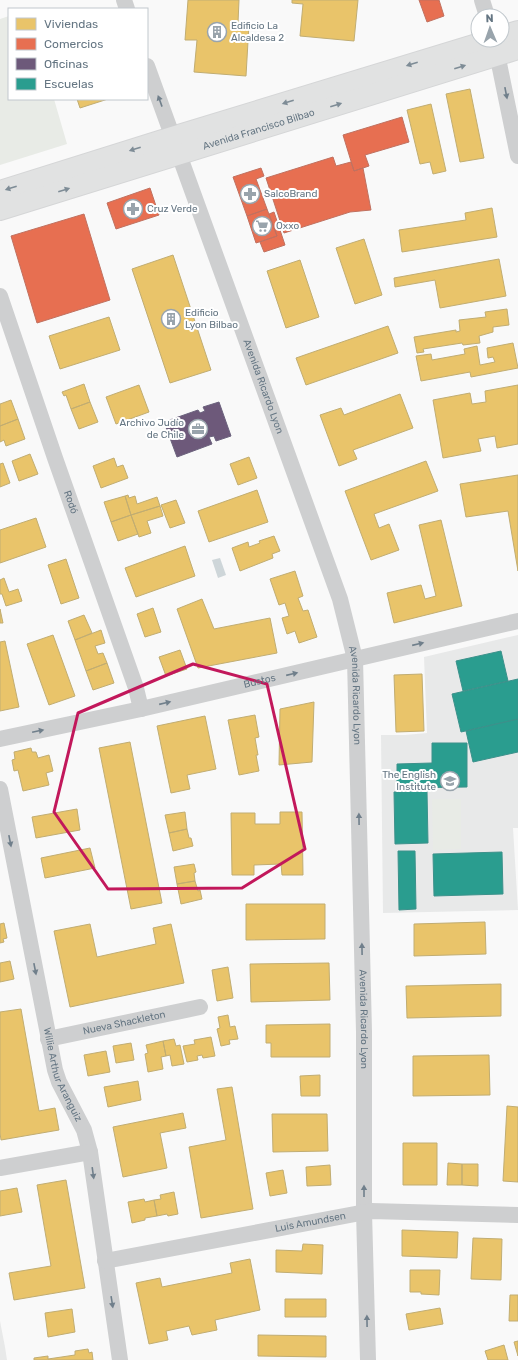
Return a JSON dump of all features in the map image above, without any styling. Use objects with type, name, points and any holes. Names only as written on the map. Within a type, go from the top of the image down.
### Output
[{"type":"main road","name":"Avenida Francisco Bilbao","points":[[0,191],[175,145],[484,48]]},
{"type":"main road","name":"Avenida Francisco Bilbao","points":[[0,210],[175,145]]},
{"type":"street","points":[[495,48],[518,156]]},
{"type":"street","name":"Avenida Ricardo Lyon","points":[[148,69],[340,599],[355,659],[364,1032],[364,1212],[368,1360]]},
{"type":"street","name":"Rodó","points":[[0,296],[59,471],[136,688],[141,709]]},
{"type":"street","name":"Bustos","points":[[0,739],[141,709],[518,621]]},
{"type":"street","name":"Willie Arthur Aranguiz","points":[[0,789],[55,1070],[59,1082],[79,1117],[90,1152],[120,1360]]},
{"type":"street","name":"Nueva Shackleton","points":[[48,1039],[200,1007]]},
{"type":"street","points":[[0,1168],[90,1152]]},
{"type":"street","name":"Luis Amundsen","points":[[105,1261],[371,1211],[518,1215]]},
{"type":"highlighted area","points":[[193,664],[267,684],[305,849],[242,888],[108,889],[54,812],[78,713]]},
{"type":"shaded area","points":[[8,16],[8,100],[54,100],[67,144],[0,165],[0,19]]},
{"type":"shaded area","points":[[220,558],[226,575],[218,578],[212,560]]},
{"type":"shaded area","name":"The English Institute","points":[[518,635],[518,828],[513,828],[518,910],[383,913],[381,735],[427,733],[424,657]]},
{"type":"shaded area","points":[[432,799],[461,799],[461,849],[433,850]]},
{"type":"shaded area","points":[[0,1321],[5,1347],[7,1360],[0,1360]]},
{"type":"building: Viviendas","name":"Edificio La Alcaldesa 2","points":[[188,0],[239,0],[238,23],[249,24],[246,76],[194,72],[197,40],[185,40]]},
{"type":"building: Viviendas","points":[[292,0],[358,0],[354,41],[300,36],[303,4],[292,3]]},
{"type":"building: Viviendas","points":[[470,89],[484,158],[460,162],[446,94]]},
{"type":"building: Viviendas","points":[[77,100],[105,100],[80,108]]},
{"type":"building: Viviendas","points":[[431,104],[446,171],[433,174],[430,162],[420,164],[407,110]]},
{"type":"building: Viviendas","points":[[492,208],[497,237],[402,252],[399,230],[466,220],[465,213]]},
{"type":"building: Viviendas","points":[[364,239],[382,295],[355,304],[336,248]]},
{"type":"building: Viviendas","name":"Edificio Lyon Bilbao","points":[[173,255],[211,370],[170,383],[132,269]]},
{"type":"building: Viviendas","points":[[499,259],[506,296],[440,308],[435,280],[395,287],[394,278]]},
{"type":"building: Viviendas","points":[[300,260],[319,317],[286,328],[267,271]]},
{"type":"building: Viviendas","points":[[507,309],[509,325],[493,327],[493,332],[479,336],[480,343],[463,345],[462,343],[423,349],[424,352],[417,353],[414,337],[456,330],[456,332],[460,331],[459,320],[486,317],[485,312]]},
{"type":"building: Viviendas","points":[[109,317],[120,350],[60,369],[49,336]]},
{"type":"building: Viviendas","points":[[388,326],[398,353],[306,385],[296,358]]},
{"type":"building: Viviendas","points":[[513,343],[518,368],[471,377],[470,372],[421,381],[416,356],[431,354],[432,360],[465,354],[464,349],[477,346],[480,365],[495,362],[493,357],[488,358],[487,348]]},
{"type":"building: Viviendas","points":[[84,384],[90,402],[71,409],[66,395],[64,396],[62,392]]},
{"type":"building: Viviendas","points":[[139,385],[149,412],[116,424],[106,397]]},
{"type":"building: Viviendas","points":[[518,385],[518,444],[497,448],[495,436],[478,439],[481,451],[443,458],[433,400],[470,393],[472,404],[486,402],[485,391]]},
{"type":"building: Viviendas","points":[[400,394],[413,428],[353,450],[357,459],[339,466],[320,415],[341,408],[344,415]]},
{"type":"building: Viviendas","points":[[11,400],[18,419],[0,426],[0,404]]},
{"type":"building: Viviendas","points":[[90,402],[98,422],[79,429],[71,409]]},
{"type":"building: Viviendas","points":[[18,419],[25,439],[6,446],[4,440],[0,442],[0,426]]},
{"type":"building: Viviendas","points":[[30,454],[38,474],[19,481],[12,461]]},
{"type":"building: Viviendas","points":[[249,457],[257,478],[238,485],[230,464]]},
{"type":"building: Viviendas","points":[[114,458],[117,467],[123,465],[128,478],[101,488],[93,466]]},
{"type":"building: Viviendas","points":[[426,461],[438,491],[374,514],[379,528],[389,524],[399,550],[371,560],[345,491]]},
{"type":"building: Viviendas","points":[[3,463],[10,483],[0,487],[0,464]]},
{"type":"building: Viviendas","points":[[518,475],[518,571],[508,511],[466,517],[460,484]]},
{"type":"building: Viviendas","points":[[257,490],[268,522],[209,542],[198,511]]},
{"type":"building: Viviendas","points":[[128,495],[129,498],[135,496],[137,504],[157,497],[160,506],[131,515],[125,496]]},
{"type":"building: Viviendas","points":[[125,496],[131,515],[111,522],[104,502]]},
{"type":"building: Viviendas","points":[[176,500],[185,523],[170,528],[161,505]]},
{"type":"building: Viviendas","points":[[160,506],[163,516],[147,521],[151,533],[139,537],[131,515]]},
{"type":"building: Viviendas","points":[[131,515],[138,534],[118,541],[111,522]]},
{"type":"building: Viviendas","points":[[36,518],[46,547],[0,563],[0,530]]},
{"type":"building: Viviendas","points":[[441,520],[462,606],[394,623],[387,593],[421,585],[425,599],[436,596],[419,525]]},
{"type":"building: Viviendas","points":[[274,536],[280,551],[272,554],[273,558],[240,571],[232,548],[248,542],[249,547],[260,543],[259,541]]},
{"type":"building: Viviendas","points":[[185,546],[195,576],[136,597],[125,568]]},
{"type":"building: Viviendas","points":[[66,559],[79,598],[61,604],[48,565]]},
{"type":"building: Viviendas","points":[[295,571],[303,596],[298,598],[303,611],[308,610],[317,637],[299,643],[295,631],[287,634],[282,618],[289,616],[285,603],[279,605],[270,579]]},
{"type":"building: Viviendas","points":[[4,578],[9,592],[18,589],[22,601],[6,606],[2,594],[0,594],[0,580]]},
{"type":"building: Viviendas","points":[[202,599],[214,629],[270,618],[277,653],[198,668],[177,609]]},
{"type":"building: Viviendas","points":[[153,608],[161,632],[145,637],[137,614]]},
{"type":"building: Viviendas","points":[[0,609],[3,623],[0,623]]},
{"type":"building: Viviendas","points":[[84,615],[92,633],[75,640],[68,621]]},
{"type":"building: Viviendas","points":[[101,630],[105,643],[95,646],[98,654],[103,653],[107,663],[86,671],[75,640]]},
{"type":"building: Viviendas","points":[[53,635],[75,696],[49,705],[27,644]]},
{"type":"building: Viviendas","points":[[5,641],[19,707],[0,711],[0,642]]},
{"type":"building: Viviendas","points":[[180,650],[187,669],[166,676],[159,657]]},
{"type":"building: Viviendas","points":[[107,663],[114,683],[93,690],[86,671]]},
{"type":"building: Viviendas","points":[[422,674],[424,731],[396,732],[394,675]]},
{"type":"building: Viviendas","points":[[314,702],[312,762],[279,765],[280,709]]},
{"type":"building: Viviendas","points":[[255,715],[259,737],[255,738],[259,771],[239,775],[228,720]]},
{"type":"building: Viviendas","points":[[205,716],[216,769],[187,775],[190,789],[171,793],[157,726]]},
{"type":"building: Viviendas","points":[[130,742],[162,903],[131,909],[99,748]]},
{"type":"building: Viviendas","points":[[31,748],[32,752],[36,752],[38,758],[49,755],[53,771],[46,773],[49,785],[23,791],[18,770],[14,771],[12,760],[15,759],[14,752]]},
{"type":"building: Viviendas","points":[[77,809],[80,830],[36,838],[32,817]]},
{"type":"building: Viviendas","points":[[185,812],[187,829],[169,833],[165,815]]},
{"type":"building: Viviendas","points":[[280,812],[302,812],[303,875],[282,875],[281,864],[254,865],[254,875],[232,875],[231,813],[255,813],[255,824],[280,824]]},
{"type":"building: Viviendas","points":[[187,829],[193,846],[173,851],[169,833]]},
{"type":"building: Viviendas","points":[[90,848],[95,868],[45,878],[41,858]]},
{"type":"building: Viviendas","points":[[194,864],[196,872],[194,873],[195,881],[177,884],[174,867]]},
{"type":"building: Viviendas","points":[[195,881],[198,891],[200,890],[202,899],[181,904],[177,884]]},
{"type":"building: Viviendas","points":[[246,904],[325,904],[325,939],[246,940]]},
{"type":"building: Viviendas","points":[[485,922],[486,954],[414,956],[414,924]]},
{"type":"building: Viviendas","points":[[4,923],[7,938],[3,939],[4,942],[0,943],[0,924]]},
{"type":"building: Viviendas","points":[[90,924],[97,957],[156,944],[153,928],[171,924],[184,983],[70,1007],[54,931]]},
{"type":"building: Viviendas","points":[[10,961],[14,979],[0,982],[0,963]]},
{"type":"building: Viviendas","points":[[329,963],[330,1000],[251,1002],[250,964]]},
{"type":"building: Viviendas","points":[[228,967],[233,998],[217,1001],[212,970]]},
{"type":"building: Viviendas","points":[[501,984],[501,1016],[407,1018],[406,986]]},
{"type":"building: Viviendas","points":[[21,1009],[39,1111],[55,1108],[59,1130],[1,1140],[0,1012]]},
{"type":"building: Viviendas","points":[[228,1015],[230,1027],[235,1026],[238,1039],[229,1040],[230,1044],[221,1046],[217,1029],[220,1028],[218,1017]]},
{"type":"building: Viviendas","points":[[330,1024],[330,1057],[271,1057],[271,1043],[266,1043],[266,1025]]},
{"type":"building: Viviendas","points":[[211,1037],[215,1056],[203,1058],[202,1055],[197,1056],[198,1060],[187,1062],[183,1046],[195,1044],[194,1040]]},
{"type":"building: Viviendas","points":[[174,1039],[176,1046],[180,1045],[184,1064],[172,1066],[170,1055],[166,1056],[163,1041]]},
{"type":"building: Viviendas","points":[[163,1041],[166,1056],[161,1057],[163,1069],[148,1072],[145,1054],[148,1053],[146,1045]]},
{"type":"building: Viviendas","points":[[131,1043],[134,1060],[116,1063],[113,1046]]},
{"type":"building: Viviendas","points":[[106,1051],[110,1072],[88,1076],[84,1055]]},
{"type":"building: Viviendas","points":[[489,1055],[490,1095],[413,1096],[413,1056]]},
{"type":"building: Viviendas","points":[[320,1075],[320,1096],[301,1096],[300,1076]]},
{"type":"building: Viviendas","points":[[138,1081],[141,1100],[108,1107],[104,1087]]},
{"type":"building: Viviendas","points":[[232,1087],[253,1209],[201,1218],[189,1147],[226,1140],[217,1089]]},
{"type":"building: Viviendas","points":[[507,1106],[518,1107],[518,1182],[503,1181]]},
{"type":"building: Viviendas","points":[[183,1113],[186,1128],[160,1133],[167,1168],[123,1177],[113,1127]]},
{"type":"building: Viviendas","points":[[272,1114],[327,1114],[328,1151],[273,1152]]},
{"type":"building: Viviendas","points":[[403,1143],[437,1143],[437,1185],[403,1185]]},
{"type":"building: Viviendas","points":[[448,1163],[462,1164],[462,1185],[447,1185]]},
{"type":"building: Viviendas","points":[[462,1164],[478,1164],[478,1186],[462,1185]]},
{"type":"building: Viviendas","points":[[330,1165],[331,1185],[307,1186],[306,1167]]},
{"type":"building: Viviendas","points":[[283,1170],[287,1193],[270,1196],[266,1173]]},
{"type":"building: Viviendas","points":[[66,1180],[85,1288],[14,1300],[9,1273],[51,1266],[37,1185]]},
{"type":"building: Viviendas","points":[[17,1188],[22,1212],[0,1216],[0,1191]]},
{"type":"building: Viviendas","points":[[174,1192],[178,1214],[157,1216],[154,1200],[161,1199],[160,1195]]},
{"type":"building: Viviendas","points":[[144,1199],[145,1202],[154,1200],[157,1216],[145,1218],[145,1220],[132,1223],[128,1202]]},
{"type":"building: Viviendas","points":[[402,1230],[458,1232],[457,1258],[402,1256]]},
{"type":"building: Viviendas","points":[[473,1238],[502,1239],[501,1280],[471,1279]]},
{"type":"building: Viviendas","points":[[303,1244],[323,1245],[322,1274],[276,1272],[276,1250],[302,1251]]},
{"type":"building: Viviendas","points":[[250,1259],[260,1310],[215,1320],[217,1330],[192,1335],[189,1326],[166,1331],[168,1340],[149,1344],[136,1283],[160,1278],[162,1287],[232,1273],[230,1263]]},
{"type":"building: Viviendas","points":[[410,1270],[440,1270],[439,1295],[410,1292]]},
{"type":"building: Viviendas","points":[[510,1295],[518,1295],[518,1321],[509,1321]]},
{"type":"building: Viviendas","points":[[285,1299],[326,1299],[326,1317],[285,1317]]},
{"type":"building: Viviendas","points":[[440,1308],[443,1324],[409,1330],[406,1314]]},
{"type":"building: Viviendas","points":[[72,1309],[75,1332],[48,1337],[45,1313]]},
{"type":"building: Viviendas","points":[[258,1335],[326,1336],[326,1357],[258,1356]]},
{"type":"building: Viviendas","points":[[518,1341],[518,1356],[514,1342]]},
{"type":"building: Viviendas","points":[[504,1345],[508,1360],[488,1360],[485,1351]]},
{"type":"building: Viviendas","points":[[88,1349],[89,1353],[92,1352],[93,1360],[34,1360],[34,1358],[48,1356],[48,1359],[75,1355],[75,1351]]},
{"type":"building: Comercios","points":[[419,0],[439,0],[444,16],[427,22]]},
{"type":"building: Comercios","points":[[402,117],[409,142],[365,155],[369,166],[354,171],[343,135]]},
{"type":"building: Comercios","points":[[333,157],[336,166],[351,162],[354,171],[363,168],[371,210],[350,212],[284,233],[266,178]]},
{"type":"building: Comercios","name":"SalcoBrand","points":[[261,168],[264,176],[256,179],[267,209],[247,216],[233,177]]},
{"type":"building: Comercios","name":"Cruz Verde","points":[[150,188],[159,215],[116,229],[107,203]]},
{"type":"building: Comercios","name":"Oxxo","points":[[267,209],[277,236],[256,243],[247,216]]},
{"type":"building: Comercios","points":[[274,212],[285,245],[264,252],[260,242],[277,236],[269,214]]},
{"type":"building: Comercios","points":[[84,214],[110,300],[37,323],[11,236]]},
{"type":"building: Oficinas","name":"Archivo Judío de Chile","points":[[219,402],[231,436],[216,441],[214,436],[209,437],[212,444],[177,457],[164,422],[198,410],[200,413],[205,411],[203,407]]},
{"type":"building: Escuelas","points":[[501,651],[508,681],[463,691],[456,661]]},
{"type":"building: Escuelas","points":[[518,679],[518,719],[461,732],[452,694]]},
{"type":"building: Escuelas","points":[[518,719],[518,752],[473,762],[466,731]]},
{"type":"building: Escuelas","points":[[432,743],[467,743],[467,787],[397,788],[397,764],[432,763]]},
{"type":"building: Escuelas","points":[[427,791],[428,843],[395,844],[394,792]]},
{"type":"building: Escuelas","points":[[398,851],[415,851],[416,909],[399,910]]},
{"type":"building: Escuelas","points":[[502,852],[503,894],[434,896],[433,854]]},
{"type":"place","name":"Edificio La Alcaldesa 2","points":[[217,32]]},
{"type":"place","name":"SalcoBrand","points":[[250,194]]},
{"type":"place","name":"Cruz Verde","points":[[133,209]]},
{"type":"place","name":"Oxxo","points":[[262,226]]},
{"type":"place","name":"Edificio Lyon Bilbao","points":[[171,319]]},
{"type":"place","name":"Archivo Judío de Chile","points":[[198,429]]},
{"type":"place","name":"The English Institute","points":[[450,781]]}]
